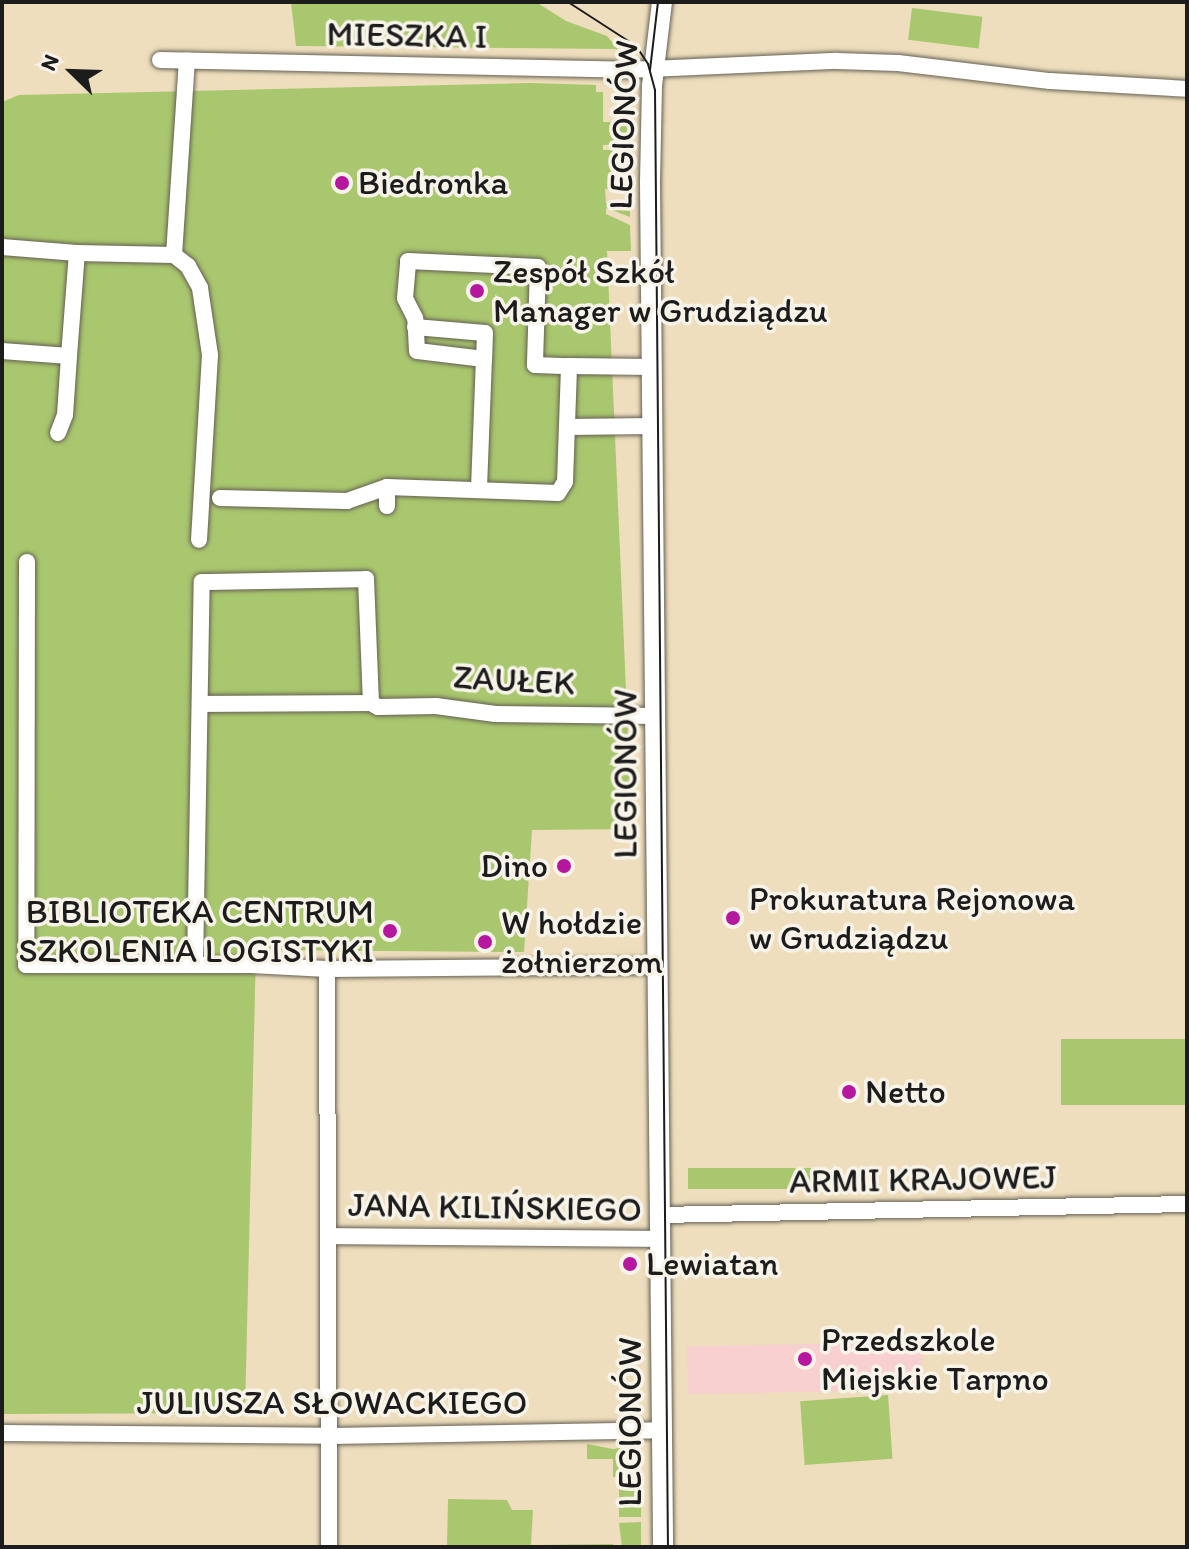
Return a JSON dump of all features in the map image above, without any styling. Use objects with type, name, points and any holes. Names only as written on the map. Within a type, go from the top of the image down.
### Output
[{"type":"street","name":"LEGIONÓW","points":[[662,2],[654,69],[650,150],[663,1547]]},
{"type":"street","name":"MIESZKA I","points":[[160,60],[654,69],[837,61],[898,63],[1050,81],[1187,89]]},
{"type":"street","points":[[174,255],[187,60]]},
{"type":"street","points":[[2,247],[77,253],[174,255],[188,266],[200,288],[210,355],[199,540]]},
{"type":"street","points":[[58,433],[65,415],[77,253]]},
{"type":"street","points":[[484,359],[417,351],[415,327],[405,298],[408,261],[538,267],[535,365],[652,367]]},
{"type":"street","points":[[415,327],[485,333],[479,488]]},
{"type":"street","points":[[2,351],[69,356]]},
{"type":"street","points":[[220,498],[347,501],[387,487],[561,491],[565,482],[569,366]]},
{"type":"street","points":[[567,427],[653,426]]},
{"type":"street","points":[[387,487],[387,506]]},
{"type":"street","points":[[27,562],[26,965],[327,969],[658,966]]},
{"type":"street","points":[[195,965],[202,582],[366,579],[371,703]]},
{"type":"street","name":"ZAUŁEK","points":[[200,704],[371,703],[378,707],[436,706],[495,714],[656,716]]},
{"type":"street","points":[[327,969],[329,1547]]},
{"type":"street","name":"ARMII KRAJOWEJ","points":[[661,1215],[1187,1204]]},
{"type":"street","name":"JANA KILIŃSKIEGO","points":[[329,1236],[661,1239]]},
{"type":"street","name":"JULIUSZA SŁOWACKIEGO","points":[[2,1433],[331,1436],[662,1430]]},
{"type":"shaded area","name":"Przedszkole Miejskie Tarpno","points":[[922,1342],[923,1390],[688,1394],[687,1346]]},
{"type":"green space","points":[[291,2],[536,2],[566,21],[607,36],[618,49],[296,46]]},
{"type":"green space","points":[[912,8],[982,17],[979,48],[908,40]]},
{"type":"green space","points":[[530,83],[596,85],[596,92],[603,92],[603,122],[629,122],[629,144],[603,145],[603,150],[629,150],[629,191],[605,189],[606,203],[630,204],[630,217],[606,208],[606,214],[630,225],[631,251],[607,251],[632,829],[532,830],[524,952],[256,950],[245,1413],[2,1414],[2,102],[19,95]]},
{"type":"green space","points":[[1061,1039],[1187,1039],[1187,1105],[1061,1105]]},
{"type":"green space","points":[[688,1168],[811,1168],[811,1189],[688,1189]]},
{"type":"green space","points":[[888,1395],[892,1459],[805,1465],[800,1401]]},
{"type":"green space","points":[[587,1444],[613,1449],[640,1445],[640,1476],[613,1477],[613,1459],[587,1459]]},
{"type":"green space","points":[[619,1482],[641,1482],[641,1517],[619,1517]]},
{"type":"green space","points":[[448,1499],[507,1500],[512,1510],[533,1510],[531,1545],[613,1544],[613,1547],[447,1547]]},
{"type":"green space","points":[[641,1522],[641,1547],[622,1547],[619,1523]]},
{"type":"tram line","points":[[568,2],[636,46],[648,64],[655,90],[668,1547]]},
{"type":"tram line","points":[[650,70],[658,2]]},
{"type":"place","name":"Biedronka","points":[[342,183]]},
{"type":"place","name":"Zespół Szkół Manager w Grudziądzu","points":[[477,291]]},
{"type":"place","name":"Dino","points":[[564,866]]},
{"type":"place","name":"Prokuratura Rejonowa w Grudziądzu","points":[[733,918]]},
{"type":"place","name":"BIBLIOTEKA CENTRUM SZKOLENIA LOGISTYKI","points":[[390,931]]},
{"type":"place","name":"W hołdzie żołnierzom","points":[[485,942]]},
{"type":"place","name":"Netto","points":[[849,1092]]},
{"type":"place","name":"Lewiatan","points":[[630,1264]]},
{"type":"place","name":"Przedszkole Miejskie Tarpno","points":[[805,1359]]}]
